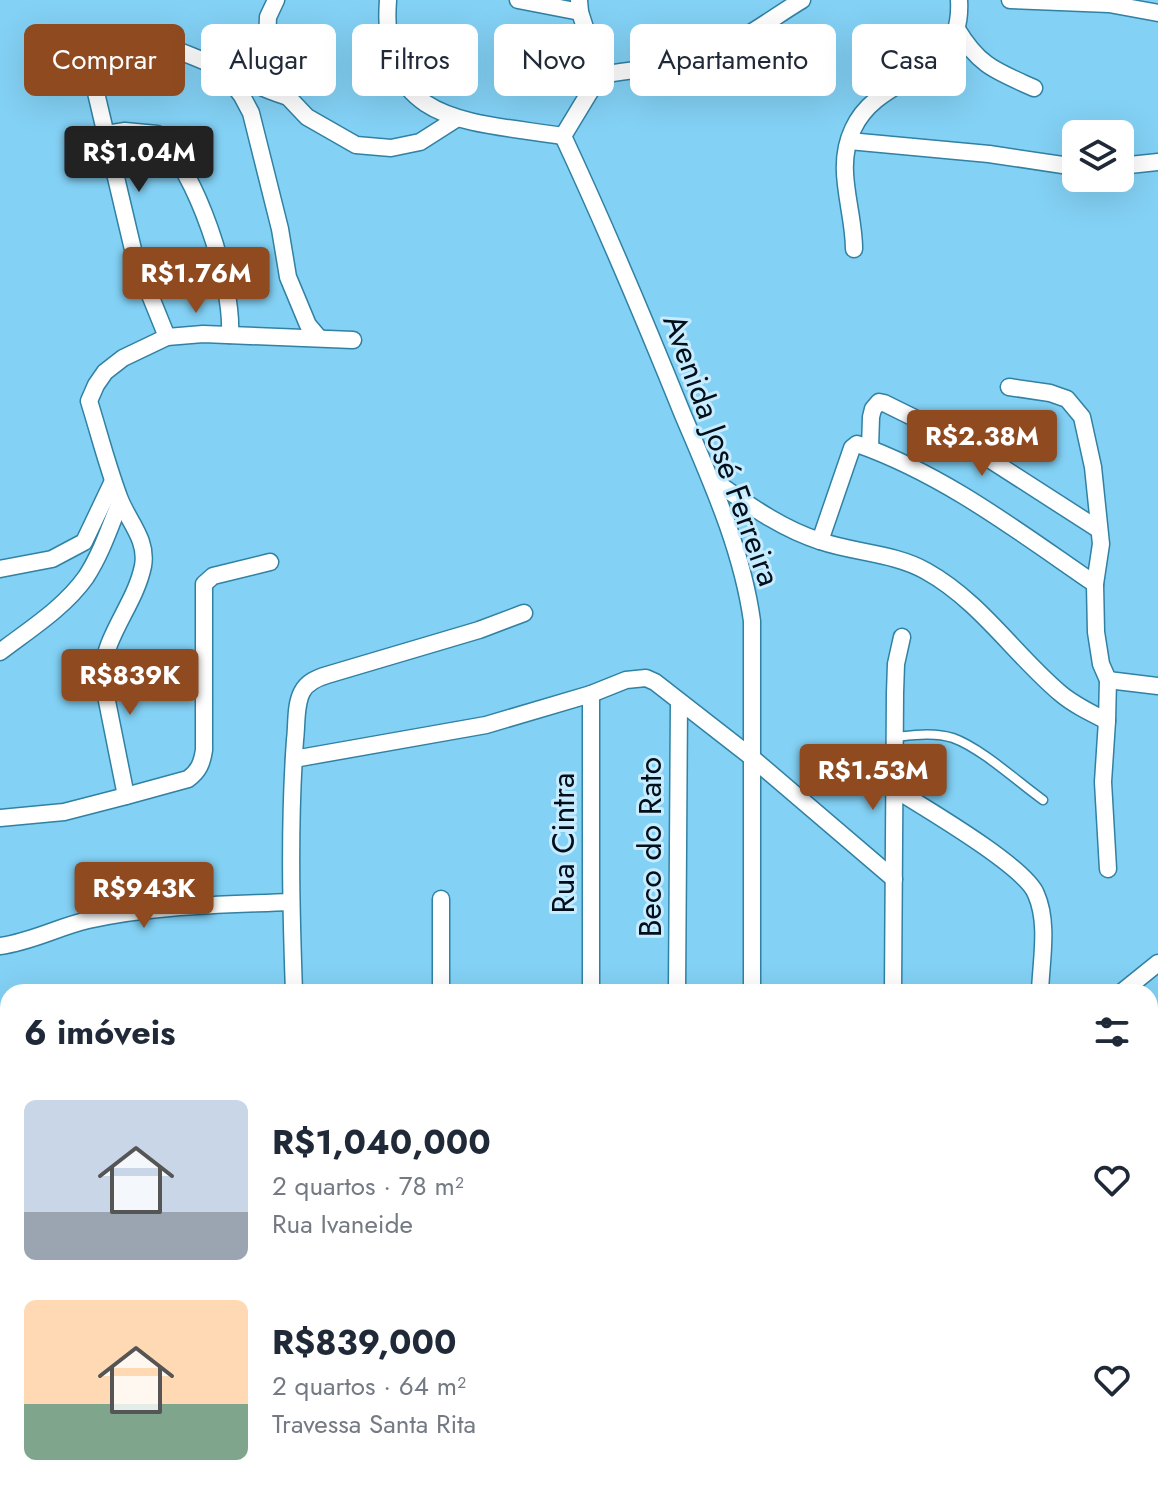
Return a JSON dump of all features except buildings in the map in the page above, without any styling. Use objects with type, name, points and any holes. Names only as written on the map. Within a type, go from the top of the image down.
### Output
[{"type":"street","points":[[276,0],[268,17],[267,42],[274,68],[288,97],[307,117],[356,145],[391,148],[420,142],[456,119]]},
{"type":"street","points":[[388,0],[386,29],[390,56],[399,75],[429,107],[456,119],[563,136],[587,96]]},
{"type":"street","points":[[518,0],[580,6]]},
{"type":"street","points":[[614,73],[687,61],[711,53],[735,42],[802,0]]},
{"type":"street","points":[[957,24],[959,0]]},
{"type":"street","points":[[1010,0],[1109,4],[1158,13]]},
{"type":"street","points":[[167,337],[135,258],[89,52],[106,33],[127,29],[153,36],[201,58]]},
{"type":"street","points":[[966,41],[978,58],[994,70],[1034,88]]},
{"type":"street","points":[[242,96],[251,113],[280,229],[288,277],[308,325],[319,338]]},
{"type":"street","points":[[854,249],[844,159],[865,108],[881,96]]},
{"type":"street","points":[[106,134],[125,131],[157,134],[178,159],[201,205],[215,246],[231,315],[230,335]]},
{"type":"street","name":"Avenida José Ferreira","points":[[563,136],[613,244],[710,478],[749,596],[752,621],[752,984]]},
{"type":"street","points":[[849,141],[989,154],[1062,165]]},
{"type":"street","points":[[1134,165],[1158,162]]},
{"type":"street","points":[[126,796],[102,676],[103,656],[138,581],[144,551],[120,502],[89,401],[96,385],[105,372],[123,358],[167,337],[230,335],[353,340]]},
{"type":"street","points":[[1009,387],[1050,393],[1067,399],[1082,417],[1093,467],[1101,544],[1095,584],[1097,649],[1108,680],[1103,782],[1108,869]]},
{"type":"street","points":[[870,448],[873,409],[879,402],[884,403],[961,441],[1098,529]]},
{"type":"street","points":[[820,541],[855,444],[890,455],[967,497],[1095,584]]},
{"type":"street","points":[[710,478],[782,525],[820,541],[894,558],[923,569],[980,611],[1062,694],[1107,721]]},
{"type":"street","points":[[0,569],[52,559],[84,542],[113,481]]},
{"type":"street","points":[[0,652],[50,613],[86,576],[120,502]]},
{"type":"street","points":[[0,818],[64,812],[188,779],[196,773],[204,750],[204,584],[213,576],[270,562]]},
{"type":"street","points":[[294,984],[290,902],[294,759],[301,695],[315,679],[479,630],[524,613]]},
{"type":"street","points":[[893,984],[894,737],[896,664],[902,637]]},
{"type":"street","points":[[294,759],[486,725],[591,694],[626,680],[646,678],[750,756],[894,879]]},
{"type":"street","points":[[1108,680],[1158,686]]},
{"type":"street","name":"Rua Cintra","points":[[591,694],[591,984]]},
{"type":"street","name":"Beco do Rato","points":[[677,984],[679,702]]},
{"type":"street","points":[[893,788],[1026,878],[1035,891],[1043,922],[1040,984]]},
{"type":"street","points":[[441,899],[441,984]]},
{"type":"street","points":[[0,946],[25,942],[86,921],[143,910],[290,902]]},
{"type":"street","points":[[1132,984],[1158,963]]},
{"type":"lane","points":[[894,737],[928,734],[951,737],[1002,769],[1043,800]]}]
